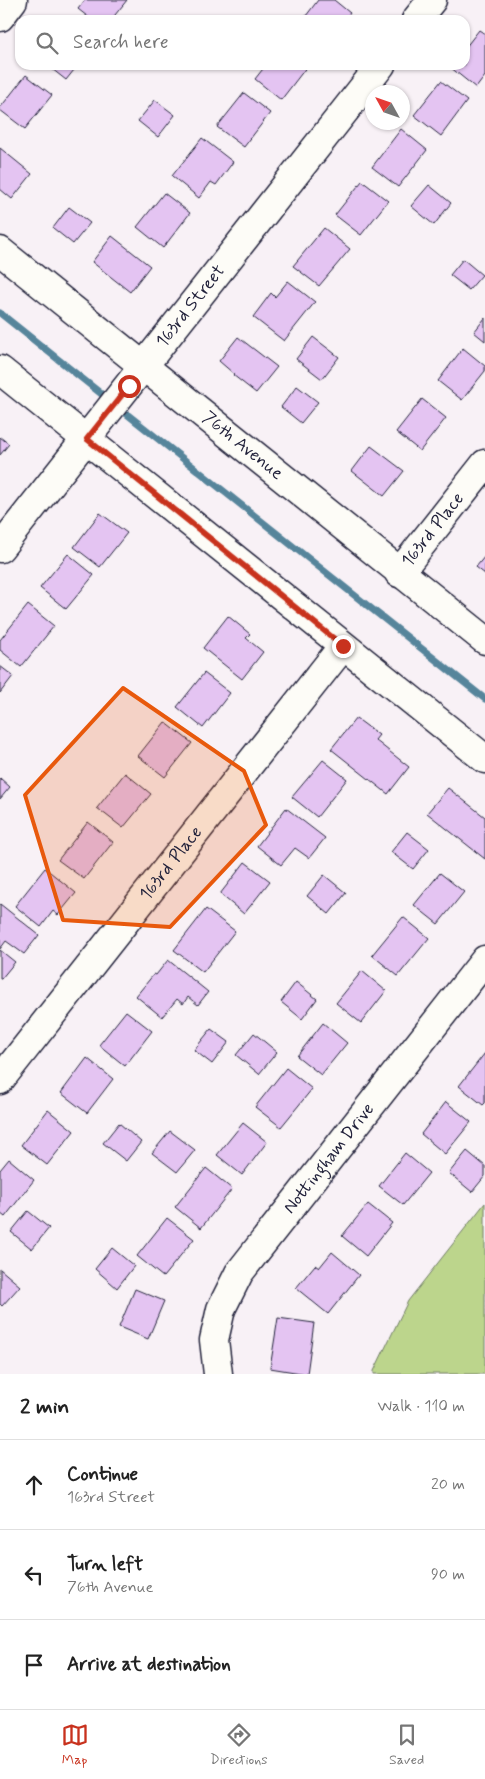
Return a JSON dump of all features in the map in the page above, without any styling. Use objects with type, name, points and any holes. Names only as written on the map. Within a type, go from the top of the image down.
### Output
[{"type":"street","points":[[0,17],[13,0]]},
{"type":"street","points":[[420,15],[432,0]]},
{"type":"street","name":"163rd Street","points":[[0,548],[377,70]]},
{"type":"street","name":"76th Avenue","points":[[0,252],[137,376],[485,640]]},
{"type":"street","points":[[0,370],[94,431],[343,646],[485,759]]},
{"type":"street","name":"163rd Place","points":[[399,573],[485,464]]},
{"type":"street","name":"163rd Place","points":[[0,1080],[343,646]]},
{"type":"street","name":"Nottingham Drive","points":[[218,1374],[214,1340],[221,1309],[239,1273],[485,960]]},
{"type":"highlighted area","points":[[123,688],[244,771],[266,825],[170,927],[63,920],[25,795]]},
{"type":"green space","points":[[485,1203],[485,1374],[374,1374],[408,1301]]},
{"type":"building","points":[[85,0],[127,0],[115,15],[86,15],[78,9]]},
{"type":"building","points":[[318,0],[334,0],[350,13],[349,15],[307,15]]},
{"type":"building","points":[[479,30],[485,34],[485,76],[476,88],[454,70],[470,70],[470,42]]},
{"type":"building","points":[[53,70],[74,70],[66,80]]},
{"type":"building","points":[[262,70],[304,70],[281,100],[255,79]]},
{"type":"building","points":[[26,75],[52,95],[25,129],[0,110],[0,108]]},
{"type":"building","points":[[441,81],[467,101],[441,136],[414,115]]},
{"type":"building","points":[[244,93],[270,113],[244,147],[217,127]]},
{"type":"building","points":[[155,100],[175,115],[158,137],[138,121]]},
{"type":"building","points":[[400,130],[427,150],[398,187],[372,167]]},
{"type":"building","points":[[202,138],[233,162],[216,185],[211,182],[199,198],[172,176]]},
{"type":"building","points":[[0,148],[32,174],[12,199],[0,189]]},
{"type":"building","points":[[362,181],[388,201],[361,235],[335,215]]},
{"type":"building","points":[[429,185],[451,203],[434,225],[411,206]]},
{"type":"building","points":[[164,193],[190,213],[163,248],[137,227]]},
{"type":"building","points":[[69,207],[90,223],[73,244],[53,228]]},
{"type":"building","points":[[324,228],[350,249],[319,286],[293,266]]},
{"type":"building","points":[[112,236],[150,266],[130,292],[92,262]]},
{"type":"building","points":[[463,259],[482,275],[469,290],[450,275]]},
{"type":"building","points":[[288,281],[315,302],[284,341],[253,317],[271,293],[275,297]]},
{"type":"building","points":[[485,318],[485,341],[474,332]]},
{"type":"building","points":[[238,337],[277,367],[256,393],[219,361]]},
{"type":"building","points":[[313,337],[339,357],[322,379],[296,359]]},
{"type":"building","points":[[463,348],[485,366],[485,371],[462,400],[438,381]]},
{"type":"building","points":[[297,386],[318,402],[301,423],[281,407]]},
{"type":"building","points":[[422,399],[446,418],[420,451],[396,432]]},
{"type":"building","points":[[0,437],[9,444],[0,455]]},
{"type":"building","points":[[371,446],[404,471],[384,496],[352,471]]},
{"type":"building","points":[[100,513],[127,533],[100,567],[74,547]]},
{"type":"building","points":[[68,554],[94,575],[66,609],[40,588]]},
{"type":"building","points":[[485,556],[485,574],[476,567]]},
{"type":"building","points":[[28,605],[54,626],[21,667],[0,650],[0,640]]},
{"type":"building","points":[[228,616],[250,634],[246,638],[263,652],[242,679],[203,648]]},
{"type":"building","points":[[0,666],[13,676],[0,693]]},
{"type":"building","points":[[204,673],[230,693],[203,728],[177,707]]},
{"type":"building","points":[[356,718],[379,735],[375,740],[409,767],[388,794],[331,749]]},
{"type":"building","points":[[165,722],[192,743],[165,777],[138,756]]},
{"type":"building","points":[[323,760],[347,779],[317,817],[292,797]]},
{"type":"building","points":[[125,773],[151,794],[123,828],[97,808]]},
{"type":"building","points":[[0,778],[10,787],[0,799]]},
{"type":"building","points":[[448,788],[485,817],[485,859],[427,813]]},
{"type":"building","points":[[286,808],[325,838],[309,858],[295,848],[281,865],[257,846]]},
{"type":"building","points":[[88,822],[113,842],[84,879],[58,860]]},
{"type":"building","points":[[407,832],[429,849],[413,869],[391,852]]},
{"type":"building","points":[[245,862],[270,881],[244,914],[220,894]]},
{"type":"building","points":[[45,868],[76,893],[58,915],[53,911],[41,927],[15,906]]},
{"type":"building","points":[[440,873],[464,892],[438,924],[414,905]]},
{"type":"building","points":[[324,875],[346,893],[329,914],[307,896]]},
{"type":"building","points":[[0,904],[39,935],[24,954],[6,941],[0,949]]},
{"type":"building","points":[[206,909],[235,931],[203,972],[174,950]]},
{"type":"building","points":[[403,917],[429,938],[398,976],[372,955]]},
{"type":"building","points":[[0,950],[15,962],[1,979],[0,979]]},
{"type":"building","points":[[168,960],[208,992],[198,1005],[188,997],[183,1004],[177,999],[162,1017],[136,996]]},
{"type":"building","points":[[362,971],[386,991],[361,1023],[336,1003]]},
{"type":"building","points":[[296,982],[317,999],[302,1019],[281,1002]]},
{"type":"building","points":[[126,1011],[152,1031],[125,1066],[99,1045]]},
{"type":"building","points":[[323,1023],[347,1043],[321,1075],[297,1056]]},
{"type":"building","points":[[211,1029],[229,1042],[212,1064],[194,1050]]},
{"type":"building","points":[[254,1033],[277,1052],[259,1074],[236,1055]]},
{"type":"building","points":[[485,1053],[485,1103],[483,1105],[459,1086]]},
{"type":"building","points":[[87,1058],[113,1079],[87,1113],[61,1093]]},
{"type":"building","points":[[286,1068],[312,1089],[281,1127],[255,1107]]},
{"type":"building","points":[[446,1102],[471,1122],[445,1154],[421,1134]]},
{"type":"building","points":[[48,1110],[74,1131],[47,1165],[21,1145]]},
{"type":"building","points":[[119,1123],[141,1142],[126,1161],[103,1143]]},
{"type":"building","points":[[243,1123],[267,1142],[242,1175],[217,1155]]},
{"type":"building","points":[[170,1131],[195,1150],[177,1172],[152,1153]]},
{"type":"building","points":[[467,1151],[485,1166],[485,1176],[472,1192],[449,1173]]},
{"type":"building","points":[[405,1153],[429,1173],[403,1205],[379,1186]]},
{"type":"building","points":[[9,1159],[34,1180],[5,1217],[0,1213],[0,1170]]},
{"type":"building","points":[[206,1168],[232,1189],[201,1228],[175,1207]]},
{"type":"building","points":[[368,1204],[392,1223],[366,1256],[342,1236]]},
{"type":"building","points":[[28,1211],[49,1228],[32,1249],[11,1232]]},
{"type":"building","points":[[167,1218],[194,1239],[163,1277],[137,1256]]},
{"type":"building","points":[[112,1248],[134,1266],[117,1288],[95,1269]]},
{"type":"building","points":[[332,1252],[359,1275],[328,1314],[296,1288],[315,1265],[319,1268]]},
{"type":"building","points":[[0,1269],[20,1286],[2,1306],[0,1304]]},
{"type":"building","points":[[135,1289],[164,1301],[148,1339],[119,1327]]},
{"type":"building","points":[[278,1318],[314,1323],[307,1374],[270,1368]]},
{"type":"waterway","points":[[0,313],[109,400]]},
{"type":"waterway","points":[[118,407],[485,699]]},
{"type":"route","points":[[129,386],[87,439],[343,646]]}]
